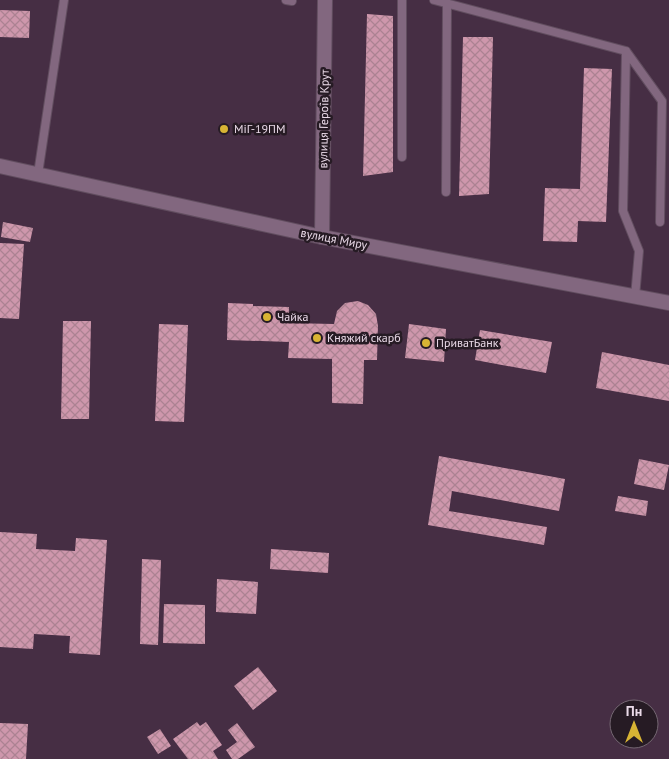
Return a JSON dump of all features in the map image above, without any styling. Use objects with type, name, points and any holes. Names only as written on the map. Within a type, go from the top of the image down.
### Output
[{"type":"main road","name":"вулиця Героїв Крут","points":[[322,237],[325,0]]},
{"type":"main road","name":"вулиця Миру","points":[[0,166],[322,237],[669,304]]},
{"type":"lane","points":[[38,174],[64,0]]},
{"type":"lane","points":[[402,0],[402,156]]},
{"type":"lane","points":[[434,0],[626,51],[662,101],[660,222]]},
{"type":"lane","points":[[446,192],[447,4]]},
{"type":"lane","points":[[626,51],[623,211],[639,251],[636,297]]},
{"type":"building","points":[[0,10],[30,11],[29,38],[0,37]]},
{"type":"building","points":[[367,14],[393,16],[393,172],[363,176]]},
{"type":"building","points":[[463,37],[493,37],[489,194],[459,196]]},
{"type":"building","points":[[584,68],[612,69],[606,222],[578,221],[577,242],[543,241],[545,188],[580,189]]},
{"type":"building","points":[[3,222],[33,228],[30,242],[1,237]]},
{"type":"building","points":[[0,243],[24,244],[19,319],[0,318]]},
{"type":"building","points":[[358,301],[368,305],[376,314],[378,326],[377,360],[364,360],[363,404],[332,403],[332,359],[288,358],[289,342],[227,340],[228,303],[289,307],[289,323],[334,324],[337,311],[345,303]]},
{"type":"building","points":[[63,321],[91,321],[89,419],[61,419]]},
{"type":"building","points":[[159,324],[188,325],[184,422],[155,421]]},
{"type":"building","name":"ПриватБанк","points":[[409,324],[446,329],[444,362],[405,358]]},
{"type":"building","points":[[480,330],[552,342],[546,373],[475,360]]},
{"type":"building","points":[[602,352],[669,365],[669,401],[596,388]]},
{"type":"building","points":[[439,456],[565,479],[559,511],[452,491],[449,511],[547,527],[544,545],[428,525]]},
{"type":"building","points":[[639,459],[669,465],[664,490],[634,484]]},
{"type":"building","points":[[618,496],[648,501],[646,516],[615,511]]},
{"type":"building","points":[[0,532],[37,534],[36,549],[75,551],[76,538],[107,540],[100,655],[69,653],[70,636],[34,634],[33,649],[0,647]]},
{"type":"building","points":[[271,549],[329,553],[328,573],[270,569]]},
{"type":"building","points":[[142,559],[161,560],[158,645],[140,644]]},
{"type":"building","points":[[217,579],[258,582],[256,614],[216,612]]},
{"type":"building","points":[[164,604],[205,605],[205,644],[163,643]]},
{"type":"building","points":[[258,667],[277,691],[253,710],[234,686]]},
{"type":"building","points":[[197,722],[200,726],[206,722],[222,745],[213,751],[218,759],[188,759],[173,739]]},
{"type":"building","points":[[0,723],[28,724],[26,759],[0,759]]},
{"type":"building","points":[[237,723],[255,747],[238,759],[232,759],[226,750],[237,742],[228,730]]},
{"type":"building","points":[[160,729],[171,746],[158,754],[147,737]]},
{"type":"place","name":"МіГ-19ПМ","points":[[224,129]]},
{"type":"place","name":"Чайка","points":[[267,317]]},
{"type":"place","name":"Княжий скарб","points":[[317,338]]},
{"type":"place","name":"ПриватБанк","points":[[426,343]]}]
